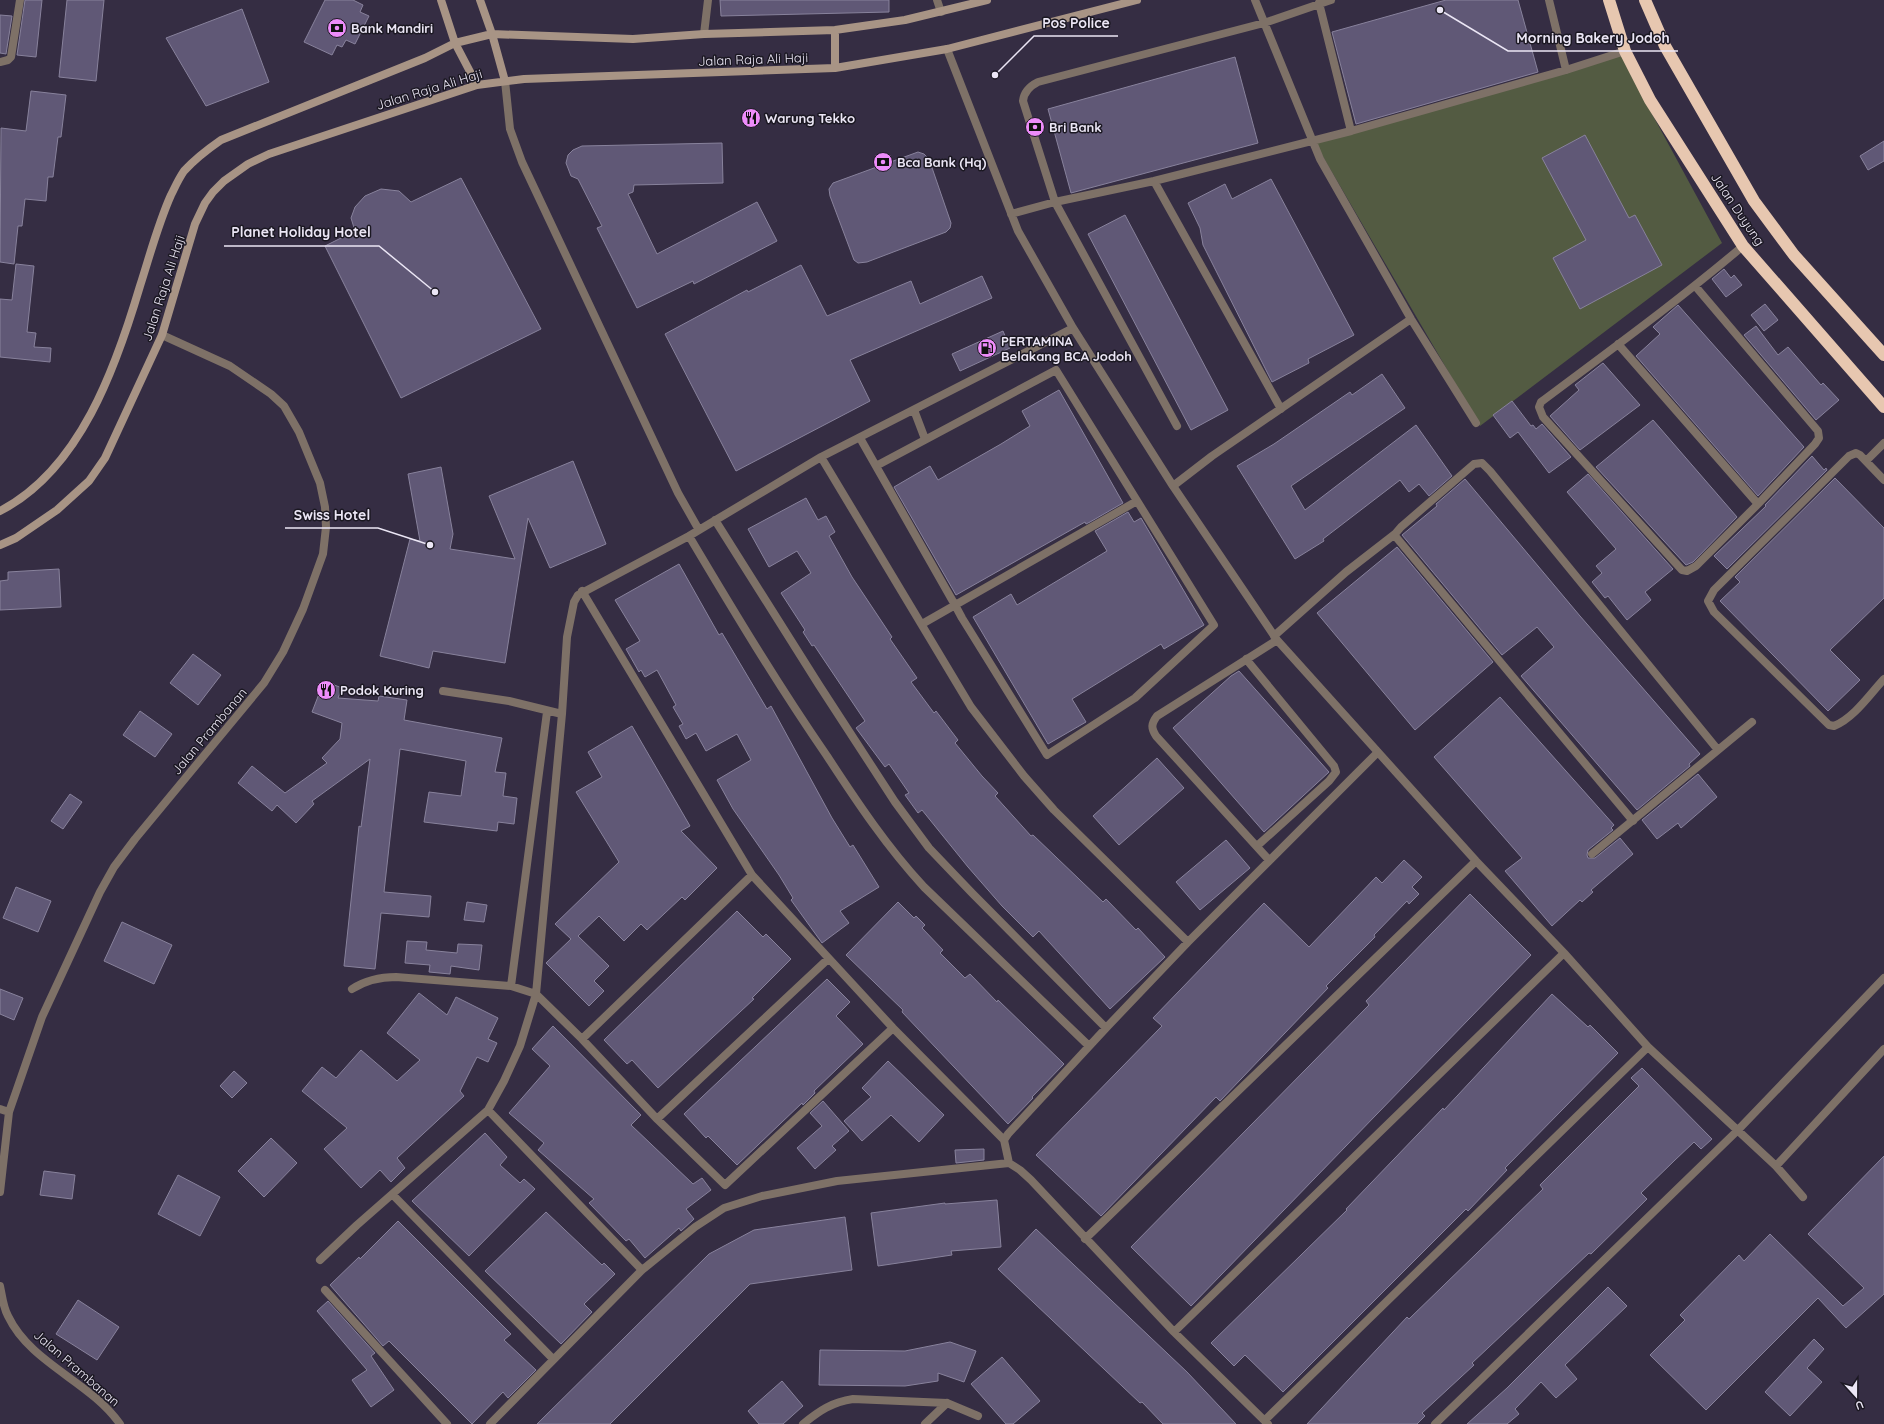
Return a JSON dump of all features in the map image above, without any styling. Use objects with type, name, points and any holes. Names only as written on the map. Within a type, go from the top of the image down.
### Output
[{"type":"highway","name":"Jalan Duyung","points":[[1609,0],[1625,51],[1650,100],[1744,246],[1884,407]]},
{"type":"highway","name":"Jalan Duyung","points":[[1645,0],[1665,46],[1754,201],[1794,255],[1884,355]]},
{"type":"main road","points":[[441,0],[455,43],[477,85]]},
{"type":"main road","points":[[480,0],[492,34],[505,81]]},
{"type":"main road","name":"Jalan Raja Ali Haji","points":[[0,511],[28,493],[47,475],[78,437],[103,390],[122,341],[160,220],[178,181],[193,162],[221,140],[425,58],[455,43],[492,34],[633,39],[704,34],[835,30],[941,12],[987,0]]},
{"type":"main road","name":"Jalan Raja Ali Haji","points":[[0,545],[16,538],[57,510],[89,480],[105,458],[162,335],[196,224],[205,203],[213,192],[236,172],[269,154],[477,85],[505,81],[835,68],[947,49],[1137,0]]},
{"type":"main road","points":[[835,30],[835,68]]},
{"type":"street","points":[[0,62],[8,60],[11,57],[20,0]]},
{"type":"street","points":[[704,34],[708,0]]},
{"type":"street","points":[[937,0],[941,12]]},
{"type":"street","points":[[1255,0],[1320,159],[1411,319],[1476,423]]},
{"type":"street","points":[[1177,426],[1055,202],[1023,101],[1025,93],[1031,86],[1038,82],[1264,23],[1332,0]]},
{"type":"street","points":[[1549,0],[1566,70]]},
{"type":"street","points":[[1319,4],[1351,131]]},
{"type":"street","points":[[947,49],[1010,214],[1018,231],[1073,328],[1173,486],[1275,638],[1476,861],[1564,953],[1648,1047],[1776,1166],[1804,1197]]},
{"type":"street","points":[[1010,214],[1055,202],[1154,181],[1351,131],[1566,70],[1625,51]]},
{"type":"street","points":[[505,81],[510,129],[522,162],[678,493],[699,530]]},
{"type":"street","points":[[1154,181],[1281,409]]},
{"type":"street","points":[[1696,287],[1818,432],[1819,438],[1758,504],[1696,566],[1687,571],[1682,570],[1543,417],[1539,410],[1541,402],[1696,287],[1744,246]]},
{"type":"street","points":[[1173,486],[1212,456],[1411,319]]},
{"type":"street","points":[[320,1260],[357,1225],[393,1195],[488,1110],[504,1081],[520,1046],[536,994],[562,714],[567,637],[574,602],[582,591],[689,536],[821,457],[1073,328]]},
{"type":"street","name":"Jalan Prambanan","points":[[0,1192],[9,1112],[42,1017],[100,892],[114,868],[135,839],[264,683],[283,652],[303,609],[323,554],[326,527],[325,507],[320,483],[300,432],[284,406],[271,394],[230,366],[162,335]]},
{"type":"street","points":[[1618,344],[1758,504]]},
{"type":"street","points":[[860,438],[955,605],[1046,755],[1135,698],[1214,625],[1056,370],[876,466]]},
{"type":"street","points":[[914,410],[925,439]]},
{"type":"street","points":[[1866,461],[1884,443]]},
{"type":"street","points":[[1884,480],[1856,453],[1849,456],[1714,590],[1708,601],[1714,612],[1831,726],[1837,725],[1857,709],[1884,679]]},
{"type":"street","points":[[821,457],[971,707],[1024,776],[1054,810],[1188,942]]},
{"type":"street","points":[[1270,860],[1152,730],[1153,721],[1157,716],[1246,659],[1275,638],[1346,572],[1395,534],[1401,527],[1474,464],[1482,463],[1490,471],[1718,750]]},
{"type":"street","points":[[922,624],[1137,500]]},
{"type":"street","points":[[715,520],[827,698],[895,802],[929,848],[1106,1028]]},
{"type":"street","points":[[1395,534],[1397,539],[1633,821]]},
{"type":"street","points":[[689,536],[794,707],[874,828],[901,862],[924,887],[1089,1046]]},
{"type":"street","points":[[582,591],[752,875],[893,1028],[1004,1140],[1009,1163]]},
{"type":"street","points":[[1246,659],[1334,766],[1336,772],[1329,781],[1257,846]]},
{"type":"street","points":[[443,691],[509,701],[547,712],[562,714]]},
{"type":"street","points":[[511,986],[547,712]]},
{"type":"street","points":[[1592,854],[1752,722]]},
{"type":"street","points":[[1004,1140],[1089,1046],[1188,942],[1378,752]]},
{"type":"street","points":[[1085,1239],[1476,861]]},
{"type":"street","points":[[582,1039],[752,875]]},
{"type":"street","points":[[1174,1332],[1564,953]]},
{"type":"street","points":[[657,1119],[828,959]]},
{"type":"street","points":[[352,989],[368,980],[380,977],[511,986],[536,994],[582,1039],[657,1119],[725,1185],[893,1028]]},
{"type":"street","points":[[1435,1424],[1738,1130],[1884,978]]},
{"type":"street","points":[[490,1424],[642,1270],[695,1227],[724,1208],[741,1201],[838,1181],[1009,1163],[1031,1180],[1174,1332],[1266,1422],[1648,1047]]},
{"type":"street","points":[[1776,1166],[1884,1049]]},
{"type":"street","points":[[0,1109],[9,1112]]},
{"type":"street","points":[[488,1110],[642,1270]]},
{"type":"street","points":[[393,1195],[553,1359]]},
{"type":"street","name":"Jalan Prambanan","points":[[0,1286],[7,1315],[22,1337],[63,1374],[86,1388],[114,1414],[120,1424]]},
{"type":"street","points":[[324,1290],[447,1424]]},
{"type":"street","points":[[803,1424],[819,1410],[838,1402],[853,1399],[947,1403],[978,1416]]},
{"type":"street","points":[[925,1424],[947,1403]]},
{"type":"green space","points":[[1623,54],[1631,75],[1722,243],[1480,426],[1315,143]]},
{"type":"building","points":[[25,0],[42,0],[36,57],[17,55]]},
{"type":"building","points":[[67,0],[104,0],[96,81],[59,77]]},
{"type":"building","name":"Bank Mandiri","points":[[325,0],[353,0],[363,5],[360,12],[369,16],[355,44],[346,40],[342,47],[337,45],[332,55],[304,42]]},
{"type":"building","points":[[720,0],[889,0],[889,12],[721,16]]},
{"type":"building","points":[[1446,0],[1518,0],[1538,72],[1356,124],[1332,32]]},
{"type":"building","points":[[242,9],[269,82],[206,106],[166,38]]},
{"type":"building","points":[[0,15],[12,16],[6,54],[0,53]]},
{"type":"building","points":[[1235,57],[1258,143],[1071,193],[1048,109]]},
{"type":"building","points":[[31,91],[66,95],[61,137],[58,137],[53,177],[48,177],[46,201],[25,199],[22,226],[18,226],[14,264],[0,262],[1,128],[26,131]]},
{"type":"building","points":[[1585,135],[1629,218],[1635,215],[1662,265],[1580,309],[1553,258],[1586,240],[1542,158]]},
{"type":"building","points":[[1884,141],[1884,161],[1868,170],[1860,156]]},
{"type":"building","points":[[722,143],[723,183],[634,185],[633,192],[628,194],[657,254],[757,202],[777,241],[694,284],[693,281],[637,308],[597,228],[602,226],[578,179],[571,176],[566,163],[568,155],[573,150],[582,146]]},
{"type":"building","points":[[918,152],[924,154],[929,159],[951,223],[950,228],[946,232],[867,262],[858,263],[854,260],[830,196],[829,189],[833,183]]},
{"type":"building","points":[[461,178],[541,329],[401,398],[325,246],[355,231],[351,218],[355,207],[365,196],[381,189],[399,191],[411,202]]},
{"type":"building","points":[[1271,179],[1354,335],[1308,359],[1309,363],[1272,382],[1203,245],[1200,228],[1188,203],[1225,184],[1232,199]]},
{"type":"building","points":[[1125,215],[1228,410],[1191,430],[1088,234]]},
{"type":"building","points":[[16,264],[34,266],[27,332],[36,333],[34,347],[51,348],[50,362],[0,357],[0,299],[12,300]]},
{"type":"building","points":[[801,265],[827,316],[911,281],[920,304],[982,276],[992,298],[850,360],[870,401],[736,471],[665,334],[747,290],[748,292]]},
{"type":"building","points":[[1724,269],[1731,278],[1734,275],[1742,285],[1726,297],[1712,279]]},
{"type":"building","points":[[1765,304],[1778,320],[1764,331],[1751,315]]},
{"type":"building","points":[[1678,305],[1804,447],[1758,496],[1636,356],[1660,334],[1653,327]]},
{"type":"building","points":[[1756,326],[1778,355],[1788,347],[1821,385],[1823,383],[1839,400],[1816,420],[1744,335]]},
{"type":"building","points":[[1003,331],[1010,348],[960,371],[952,354]]},
{"type":"building","points":[[1603,363],[1640,405],[1580,450],[1550,416],[1579,390],[1575,385]]},
{"type":"building","points":[[1382,374],[1405,408],[1291,486],[1305,510],[1416,425],[1452,476],[1429,496],[1419,484],[1409,492],[1400,480],[1323,539],[1324,541],[1295,559],[1237,466],[1274,444],[1350,392],[1352,395]]},
{"type":"building","points":[[1059,390],[1123,503],[1086,524],[1085,522],[956,595],[894,487],[930,466],[938,480],[1001,444],[1030,426],[1022,411]]},
{"type":"building","points":[[1512,401],[1531,426],[1533,425],[1536,429],[1542,424],[1571,457],[1549,473],[1518,432],[1510,438],[1493,415]]},
{"type":"building","points":[[1653,420],[1737,517],[1693,562],[1686,565],[1596,467]]},
{"type":"building","points":[[1812,456],[1824,470],[1826,468],[1827,470],[1727,569],[1714,556],[1766,506],[1765,505]]},
{"type":"building","points":[[573,461],[606,544],[550,568],[528,518],[505,663],[433,651],[429,668],[380,656],[410,539],[420,541],[408,474],[441,467],[453,534],[450,549],[515,559],[489,496]]},
{"type":"building","points":[[1588,474],[1673,569],[1645,592],[1651,600],[1627,620],[1608,596],[1605,598],[1592,582],[1602,573],[1596,566],[1616,549],[1567,492]]},
{"type":"building","points":[[1835,478],[1884,528],[1884,598],[1830,650],[1860,680],[1828,711],[1720,601],[1740,582],[1735,577]]},
{"type":"building","points":[[1465,479],[1580,616],[1700,754],[1689,764],[1690,766],[1637,810],[1521,676],[1554,647],[1537,627],[1502,655],[1402,535],[1437,506],[1436,504]]},
{"type":"building","points":[[806,498],[818,520],[826,516],[835,532],[829,536],[852,577],[892,637],[890,639],[917,678],[911,682],[934,713],[936,711],[958,740],[955,743],[998,793],[995,796],[1031,836],[1033,835],[1103,902],[1106,899],[1136,930],[1138,928],[1165,957],[1110,1009],[1039,931],[1033,937],[1002,906],[922,810],[918,813],[905,795],[909,793],[889,764],[885,767],[856,728],[865,721],[814,645],[812,646],[803,632],[805,630],[781,593],[811,573],[797,551],[769,567],[748,529]]},
{"type":"building","points":[[1128,512],[1134,522],[1141,518],[1204,625],[1164,649],[1161,644],[1072,699],[1086,722],[1048,744],[973,617],[1011,594],[1017,605],[1107,551],[1095,531]]},
{"type":"building","points":[[1397,547],[1493,662],[1415,730],[1317,613]]},
{"type":"building","points":[[679,564],[719,635],[722,633],[767,709],[771,706],[832,818],[850,847],[853,845],[879,887],[840,911],[849,923],[822,943],[791,900],[793,898],[779,875],[733,809],[717,780],[751,760],[737,734],[706,751],[696,733],[686,739],[679,726],[683,724],[673,707],[676,705],[657,670],[645,677],[641,670],[639,672],[626,649],[640,641],[615,600]]},
{"type":"building","points":[[59,569],[61,607],[0,610],[0,581],[8,580],[8,572]]},
{"type":"building","points":[[193,654],[221,675],[198,705],[170,683]]},
{"type":"building","points":[[1239,671],[1329,772],[1264,832],[1173,728],[1231,676]]},
{"type":"building","points":[[324,681],[342,688],[338,698],[378,701],[379,696],[407,700],[404,720],[502,738],[495,772],[506,773],[503,796],[517,798],[514,824],[498,822],[497,831],[424,822],[429,792],[461,796],[466,761],[400,749],[384,892],[431,896],[429,917],[381,913],[375,969],[344,966],[359,826],[361,827],[370,759],[312,801],[314,804],[296,823],[277,805],[272,811],[238,783],[252,766],[285,793],[327,763],[322,758],[340,739],[342,723],[312,712]]},
{"type":"building","points":[[1500,697],[1614,825],[1611,828],[1613,830],[1588,850],[1588,858],[1595,858],[1620,838],[1633,854],[1591,890],[1593,892],[1582,902],[1580,900],[1552,926],[1505,871],[1522,858],[1434,757]]},
{"type":"building","points":[[140,711],[172,734],[155,757],[123,735]]},
{"type":"building","points":[[632,726],[690,826],[681,831],[717,868],[685,900],[682,897],[647,930],[641,924],[624,941],[599,916],[578,936],[609,966],[594,981],[604,991],[589,1006],[546,963],[571,939],[555,924],[619,862],[576,792],[602,777],[588,752]]},
{"type":"building","points":[[1157,758],[1184,788],[1119,845],[1093,816]]},
{"type":"building","points":[[1698,774],[1717,797],[1681,828],[1678,823],[1657,839],[1642,820]]},
{"type":"building","points":[[70,794],[82,802],[63,829],[51,821]]},
{"type":"building","points":[[1226,840],[1250,868],[1200,910],[1176,882]]},
{"type":"building","points":[[1404,860],[1422,877],[1412,887],[1419,894],[1409,904],[1407,901],[1374,935],[1375,937],[1326,986],[1328,988],[1220,1101],[1216,1097],[1101,1216],[1036,1155],[1162,1026],[1153,1018],[1264,903],[1309,947],[1376,877],[1382,883]]},
{"type":"building","points":[[16,887],[51,901],[38,932],[3,918]]},
{"type":"building","points":[[1470,894],[1531,955],[1191,1306],[1131,1247],[1369,1005],[1366,1001]]},
{"type":"building","points":[[467,902],[487,905],[484,922],[464,920]]},
{"type":"building","points":[[898,902],[914,918],[916,916],[925,925],[922,928],[943,950],[940,953],[965,978],[970,974],[997,1002],[998,1000],[1064,1064],[1008,1124],[902,1012],[903,1010],[846,955]]},
{"type":"building","points":[[737,911],[763,937],[766,934],[791,959],[752,998],[754,999],[658,1088],[632,1060],[627,1064],[604,1040]]},
{"type":"building","points":[[122,922],[172,945],[154,984],[104,961]]},
{"type":"building","points":[[407,941],[427,942],[426,950],[457,953],[458,944],[482,945],[479,970],[451,966],[450,974],[429,972],[430,965],[405,963]]},
{"type":"building","points":[[827,979],[850,1002],[836,1016],[863,1044],[814,1091],[815,1093],[803,1105],[802,1103],[737,1165],[708,1136],[706,1138],[684,1114]]},
{"type":"building","points":[[0,989],[23,998],[14,1020],[0,1014]]},
{"type":"building","points":[[419,993],[447,1015],[456,997],[498,1018],[488,1039],[497,1043],[488,1062],[477,1057],[460,1091],[464,1096],[397,1158],[405,1168],[391,1182],[380,1170],[361,1188],[324,1149],[347,1128],[302,1091],[322,1067],[336,1078],[361,1050],[397,1081],[420,1060],[387,1033]]},
{"type":"building","points":[[1552,994],[1588,1027],[1590,1025],[1618,1053],[1505,1168],[1507,1170],[1468,1211],[1466,1209],[1283,1392],[1245,1355],[1234,1366],[1211,1343],[1347,1210],[1346,1209],[1443,1108],[1444,1110]]},
{"type":"building","points":[[553,1026],[641,1115],[631,1125],[693,1184],[702,1178],[711,1190],[686,1209],[694,1219],[681,1231],[679,1228],[645,1258],[629,1239],[626,1241],[589,1203],[594,1199],[538,1150],[544,1143],[509,1113],[550,1066],[532,1049]]},
{"type":"building","points":[[888,1061],[944,1115],[919,1142],[891,1115],[862,1141],[844,1121],[871,1097],[862,1088]]},
{"type":"building","points":[[1642,1068],[1712,1139],[1701,1149],[1694,1142],[1674,1161],[1641,1193],[1647,1199],[1591,1254],[1589,1253],[1472,1363],[1474,1365],[1422,1413],[1425,1416],[1417,1424],[1307,1424],[1407,1317],[1409,1319],[1543,1189],[1540,1185],[1639,1086],[1631,1078]]},
{"type":"building","points":[[234,1071],[247,1083],[232,1098],[220,1086]]},
{"type":"building","points":[[823,1101],[849,1131],[832,1146],[836,1150],[815,1169],[797,1148],[822,1126],[810,1113]]},
{"type":"building","points":[[485,1133],[507,1157],[500,1165],[520,1183],[524,1179],[535,1189],[469,1256],[412,1201]]},
{"type":"building","points":[[271,1138],[297,1163],[264,1197],[238,1171]]},
{"type":"building","points":[[984,1149],[984,1160],[956,1163],[955,1150]]},
{"type":"building","points":[[1884,1156],[1884,1294],[1846,1328],[1818,1298],[1706,1410],[1650,1355],[1685,1320],[1680,1315],[1739,1255],[1744,1261],[1770,1234],[1843,1306],[1864,1288],[1808,1234]]},
{"type":"building","points":[[44,1171],[75,1175],[72,1199],[40,1195]]},
{"type":"building","points":[[178,1175],[220,1197],[200,1236],[158,1214]]},
{"type":"building","points":[[997,1200],[1001,1247],[951,1251],[952,1255],[878,1266],[871,1213],[945,1203]]},
{"type":"building","points":[[546,1212],[602,1265],[604,1263],[615,1274],[584,1304],[592,1312],[561,1344],[485,1271]]},
{"type":"building","points":[[845,1217],[852,1270],[750,1284],[610,1424],[537,1424],[709,1254],[754,1230]]},
{"type":"building","points":[[398,1221],[511,1334],[504,1340],[536,1370],[508,1398],[503,1392],[472,1424],[389,1341],[383,1346],[330,1285],[359,1257],[360,1259]]},
{"type":"building","points":[[1036,1229],[1187,1372],[1236,1424],[1163,1424],[1142,1402],[1140,1403],[998,1269]]},
{"type":"building","points":[[1608,1287],[1627,1306],[1565,1365],[1577,1379],[1556,1398],[1541,1382],[1515,1409],[1519,1414],[1507,1424],[1467,1424],[1507,1388]]},
{"type":"building","points":[[78,1300],[119,1327],[97,1360],[56,1334]]},
{"type":"building","points":[[328,1301],[375,1353],[371,1356],[394,1390],[371,1407],[352,1380],[367,1370],[317,1311]]},
{"type":"building","points":[[1814,1339],[1824,1349],[1807,1368],[1822,1382],[1790,1416],[1765,1392]]},
{"type":"building","points":[[950,1342],[976,1351],[964,1382],[938,1373],[938,1381],[905,1386],[819,1385],[820,1350],[905,1351]]},
{"type":"building","points":[[1002,1357],[1040,1401],[1013,1424],[1006,1424],[971,1384]]},
{"type":"building","points":[[782,1381],[803,1406],[783,1424],[759,1424],[748,1411]]},
{"type":"place","name":"Morning Bakery Jodoh","points":[[1440,10]]},
{"type":"place","name":"Bank Mandiri","points":[[337,28]]},
{"type":"place","name":"Pos Police","points":[[995,75]]},
{"type":"place","name":"Warung Tekko","points":[[751,118]]},
{"type":"place","name":"Bri Bank","points":[[1035,127]]},
{"type":"place","name":"Bca Bank (Hq)","points":[[883,162]]},
{"type":"place","name":"Planet Holiday Hotel","points":[[435,292]]},
{"type":"place","name":"PERTAMINA Belakang BCA Jodoh","points":[[987,348]]},
{"type":"place","name":"Swiss Hotel","points":[[430,545]]},
{"type":"place","name":"Podok Kuring","points":[[326,690]]}]
